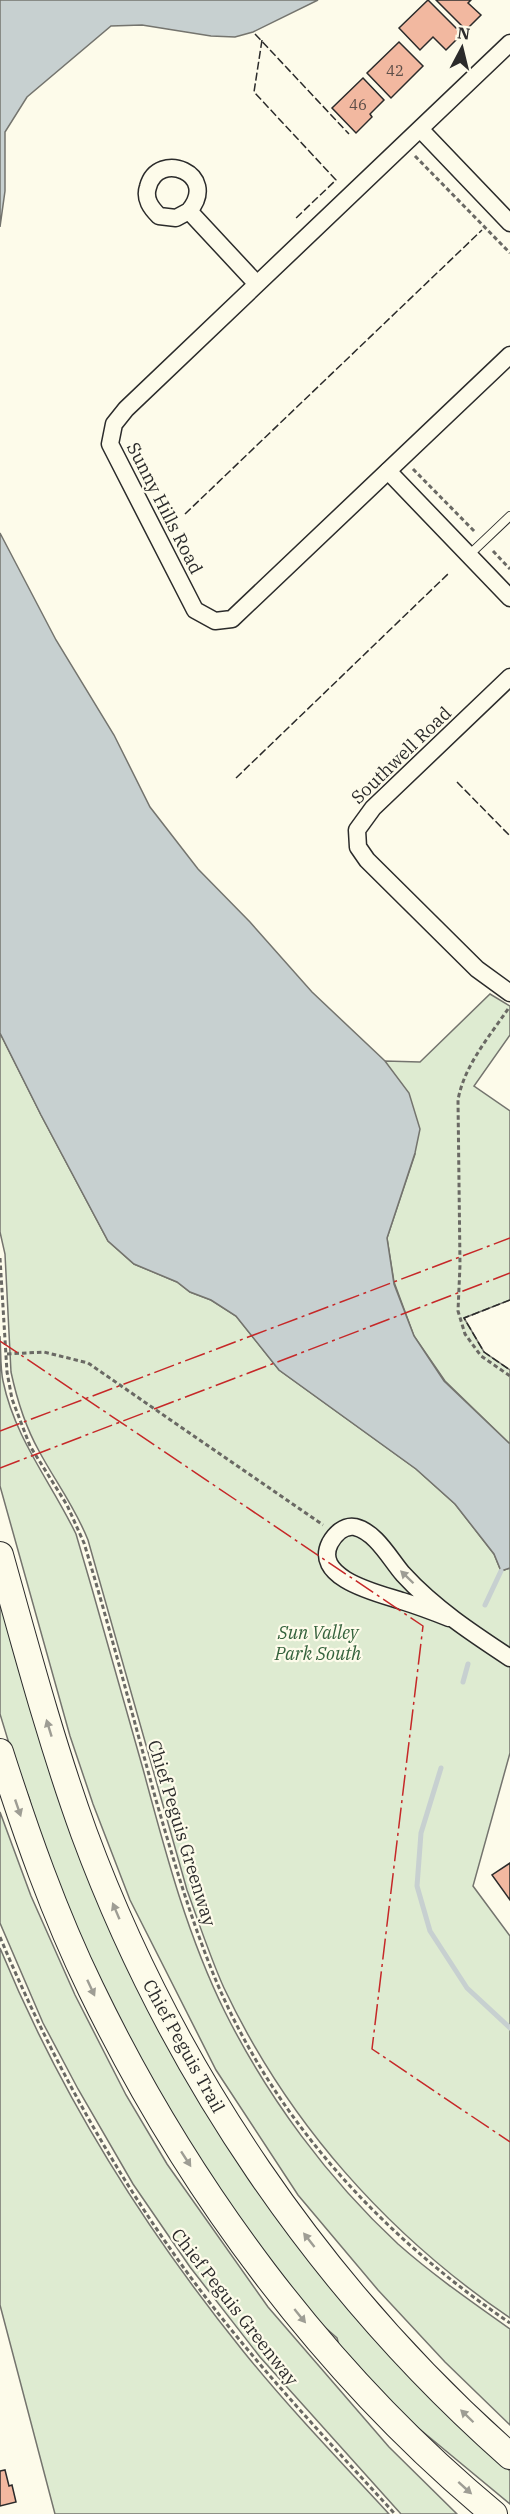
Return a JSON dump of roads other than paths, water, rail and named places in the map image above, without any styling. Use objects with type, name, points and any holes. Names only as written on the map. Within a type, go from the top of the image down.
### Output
[{"type":"main road","name":"Chief Peguis Trail","points":[[0,1555],[49,1727],[85,1834],[130,1944],[192,2063],[256,2166],[337,2275],[411,2359],[510,2456]]},
{"type":"main road","points":[[0,1752],[35,1858],[86,1978],[124,2054],[188,2163],[259,2264],[331,2353],[407,2434],[494,2514]]},
{"type":"street","name":"Sunny Hills Road","points":[[510,43],[126,409],[114,424],[110,444],[195,610],[215,621],[232,619],[510,355]]},
{"type":"street","points":[[421,130],[510,223]]},
{"type":"street","points":[[189,211],[256,283]]},
{"type":"street","points":[[388,471],[510,598]]},
{"type":"street","name":"Southwell Road","points":[[510,677],[373,808],[357,830],[358,847],[366,860],[477,969],[510,993]]},
{"type":"street","points":[[449,1618],[351,1584],[338,1574],[328,1559],[327,1550],[337,1534],[349,1527],[355,1527],[370,1534],[406,1577],[449,1618],[510,1659]]},
{"type":"lane","points":[[469,555],[510,516]]},
{"type":"waterway","points":[[485,1605],[501,1571]]},
{"type":"waterway","points":[[463,1682],[468,1664]]},
{"type":"waterway","points":[[441,1768],[421,1833],[417,1886],[430,1931],[467,1988],[510,2028]]},
{"type":"park label","name":"Sun Valley Park South","points":[[318,1642]]}]
